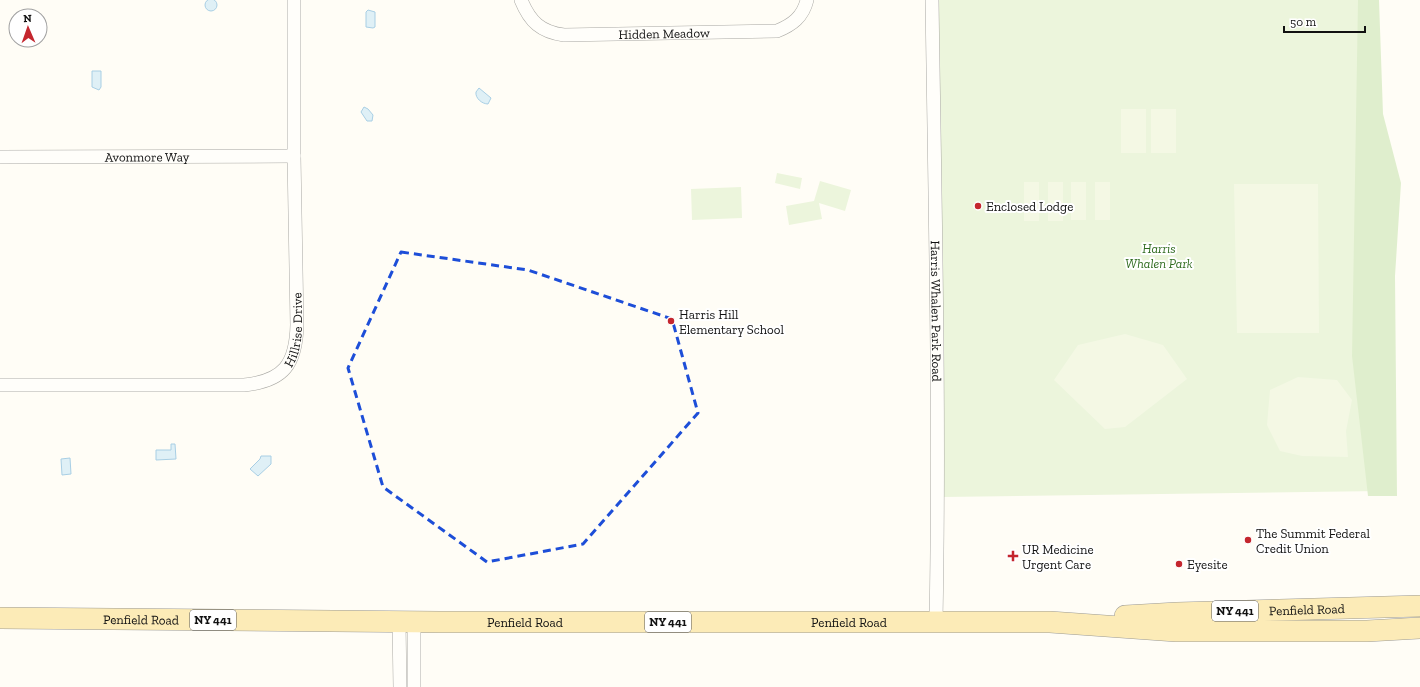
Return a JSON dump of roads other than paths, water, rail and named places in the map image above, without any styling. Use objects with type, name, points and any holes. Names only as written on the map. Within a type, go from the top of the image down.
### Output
[{"type":"main road","name":"Penfield Road","points":[[1050,622],[1177,613],[1420,606]]},
{"type":"main road","name":"Penfield Road","points":[[0,618],[407,622],[1050,622],[1176,631],[1367,631],[1420,628]]},
{"type":"street","name":"Hillrise Drive","points":[[0,385],[244,385],[257,384],[278,376],[286,368],[292,358],[296,338],[294,0]]},
{"type":"street","name":"Hidden Meadow","points":[[521,0],[526,13],[534,24],[552,33],[564,34],[777,31],[795,22],[801,15],[807,0]]},
{"type":"street","name":"Harris Whalen Park Road","points":[[932,0],[936,209],[936,621]]},
{"type":"street","name":"Avonmore Way","points":[[0,157],[294,156]]},
{"type":"street","points":[[400,687],[407,622]]},
{"type":"street","points":[[407,622],[414,687]]},
{"type":"water","points":[[209,-1],[213,-1],[217,5],[213,11],[209,11],[205,7],[205,3]]},
{"type":"water","points":[[368,10],[375,12],[375,27],[373,28],[366,27],[366,12]]},
{"type":"water","points":[[92,71],[101,71],[101,87],[99,90],[92,87]]},
{"type":"water","points":[[479,88],[491,98],[488,104],[481,102],[478,98],[476,92]]},
{"type":"water","points":[[364,107],[373,115],[372,121],[367,121],[361,112]]},
{"type":"water","points":[[171,444],[175,444],[176,459],[156,460],[156,450],[171,450]]},
{"type":"water","points":[[261,456],[271,456],[271,464],[258,476],[250,469]]},
{"type":"water","points":[[70,458],[71,474],[62,475],[61,459]]},
{"type":"place","name":"Enclosed Lodge","points":[[978,206]]},
{"type":"place","name":"Harris Hill Elementary School","points":[[671,321]]},
{"type":"place","name":"The Summit Federal Credit Union","points":[[1248,540]]},
{"type":"place","name":"UR Medicine Urgent Care","points":[[1013,556]]},
{"type":"place","name":"Eyesite","points":[[1179,564]]},
{"type":"park label","name":"Harris Whalen Park","points":[[1159,256]]}]
